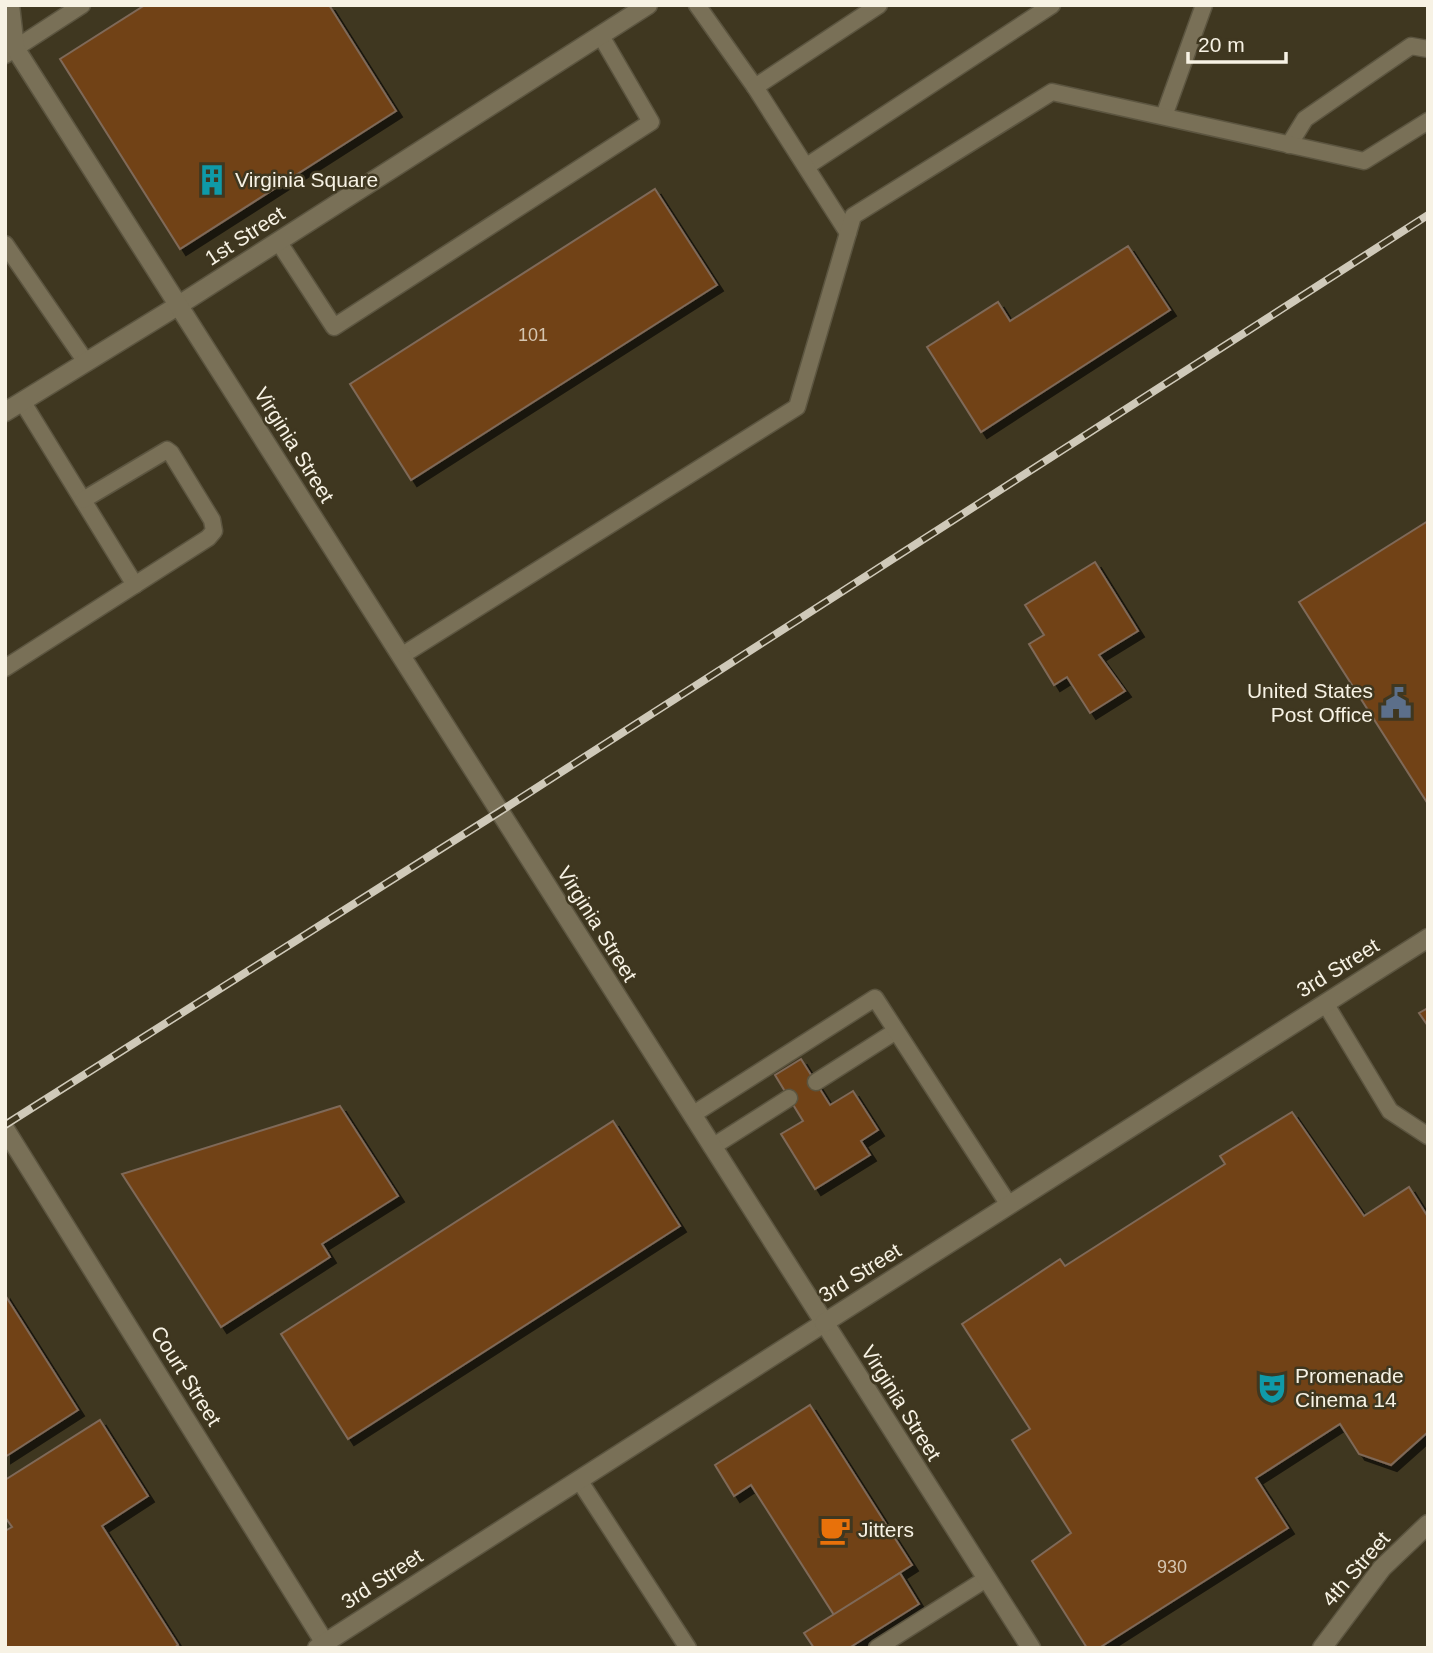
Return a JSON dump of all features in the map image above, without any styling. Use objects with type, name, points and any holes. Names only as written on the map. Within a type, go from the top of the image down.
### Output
[{"type":"main road","points":[[9,48],[10,5]]},
{"type":"main road","name":"1st Street","points":[[5,412],[179,305],[648,5]]},
{"type":"main road","name":"Virginia Street","points":[[9,48],[127,223],[1031,1648]]},
{"type":"main road","name":"3rd Street","points":[[323,1646],[1428,938]]},
{"type":"main road","name":"Court Street","points":[[5,1129],[323,1646]]},
{"type":"main road","name":"4th Street","points":[[1322,1648],[1381,1568],[1428,1524]]},
{"type":"lane","points":[[9,48],[82,5]]},
{"type":"lane","points":[[696,5],[755,88],[848,233]]},
{"type":"lane","points":[[755,88],[880,5]]},
{"type":"lane","points":[[807,166],[1052,5]]},
{"type":"lane","points":[[1164,116],[1204,5]]},
{"type":"lane","points":[[278,241],[334,327],[651,122],[601,36]]},
{"type":"lane","points":[[1289,145],[1305,119],[1411,47],[1428,49]]},
{"type":"lane","points":[[401,656],[797,407],[853,216],[1052,92],[1364,161],[1428,121]]},
{"type":"lane","points":[[5,244],[86,362]]},
{"type":"lane","points":[[22,401],[135,585]]},
{"type":"lane","points":[[5,668],[208,538],[214,531],[212,520],[167,450],[83,500]]},
{"type":"lane","points":[[691,1115],[875,998],[1009,1205]]},
{"type":"lane","points":[[1325,1003],[1390,1111],[1428,1136]]},
{"type":"lane","points":[[816,1082],[896,1031]]},
{"type":"lane","points":[[712,1147],[789,1098]]},
{"type":"lane","points":[[579,1480],[688,1648]]},
{"type":"lane","points":[[877,1648],[986,1579]]},
{"type":"building","name":"Virginia Square","points":[[145,5],[329,5],[396,111],[180,249],[60,59]]},
{"type":"building","points":[[655,189],[717,285],[411,480],[350,384]]},
{"type":"building","points":[[1128,246],[1170,310],[981,432],[927,347],[998,302],[1010,321]]},
{"type":"building","name":"United States Post Office","points":[[1428,521],[1428,804],[1299,602]]},
{"type":"building","points":[[1095,562],[1138,631],[1099,655],[1125,691],[1090,713],[1067,677],[1054,685],[1029,644],[1044,635],[1025,605]]},
{"type":"building","points":[[1428,1008],[1428,1026],[1419,1013]]},
{"type":"building","points":[[801,1059],[830,1105],[853,1091],[878,1130],[861,1141],[870,1155],[815,1189],[781,1134],[803,1121],[775,1075]]},
{"type":"building","points":[[340,1106],[398,1196],[322,1244],[330,1257],[221,1327],[122,1174]]},
{"type":"building","points":[[1292,1112],[1364,1216],[1409,1187],[1428,1217],[1428,1432],[1391,1465],[1359,1454],[1340,1424],[1256,1478],[1288,1528],[1099,1648],[1087,1648],[1032,1561],[1071,1533],[1012,1440],[1030,1429],[962,1324],[1060,1259],[1065,1266],[1225,1164],[1220,1156]]},
{"type":"building","points":[[613,1121],[680,1226],[348,1439],[281,1334]]},
{"type":"building","points":[[5,1295],[78,1410],[5,1457]]},
{"type":"building","name":"Jitters","points":[[810,1405],[912,1565],[834,1615],[751,1485],[734,1496],[715,1465]]},
{"type":"building","points":[[100,1420],[148,1496],[102,1526],[178,1645],[174,1648],[5,1648],[5,1531],[12,1527],[5,1517],[5,1480]]},
{"type":"building","points":[[900,1573],[919,1604],[849,1648],[814,1648],[804,1633]]},
{"type":"railway","points":[[5,1125],[499,812],[1428,215]]},
{"type":"place","name":"Virginia Square","points":[[212,180]]},
{"type":"place","name":"United States Post Office","points":[[1396,703]]},
{"type":"place","name":"Promenade Cinema 14","points":[[1272,1388]]},
{"type":"place","name":"Jitters","points":[[835,1530]]}]
